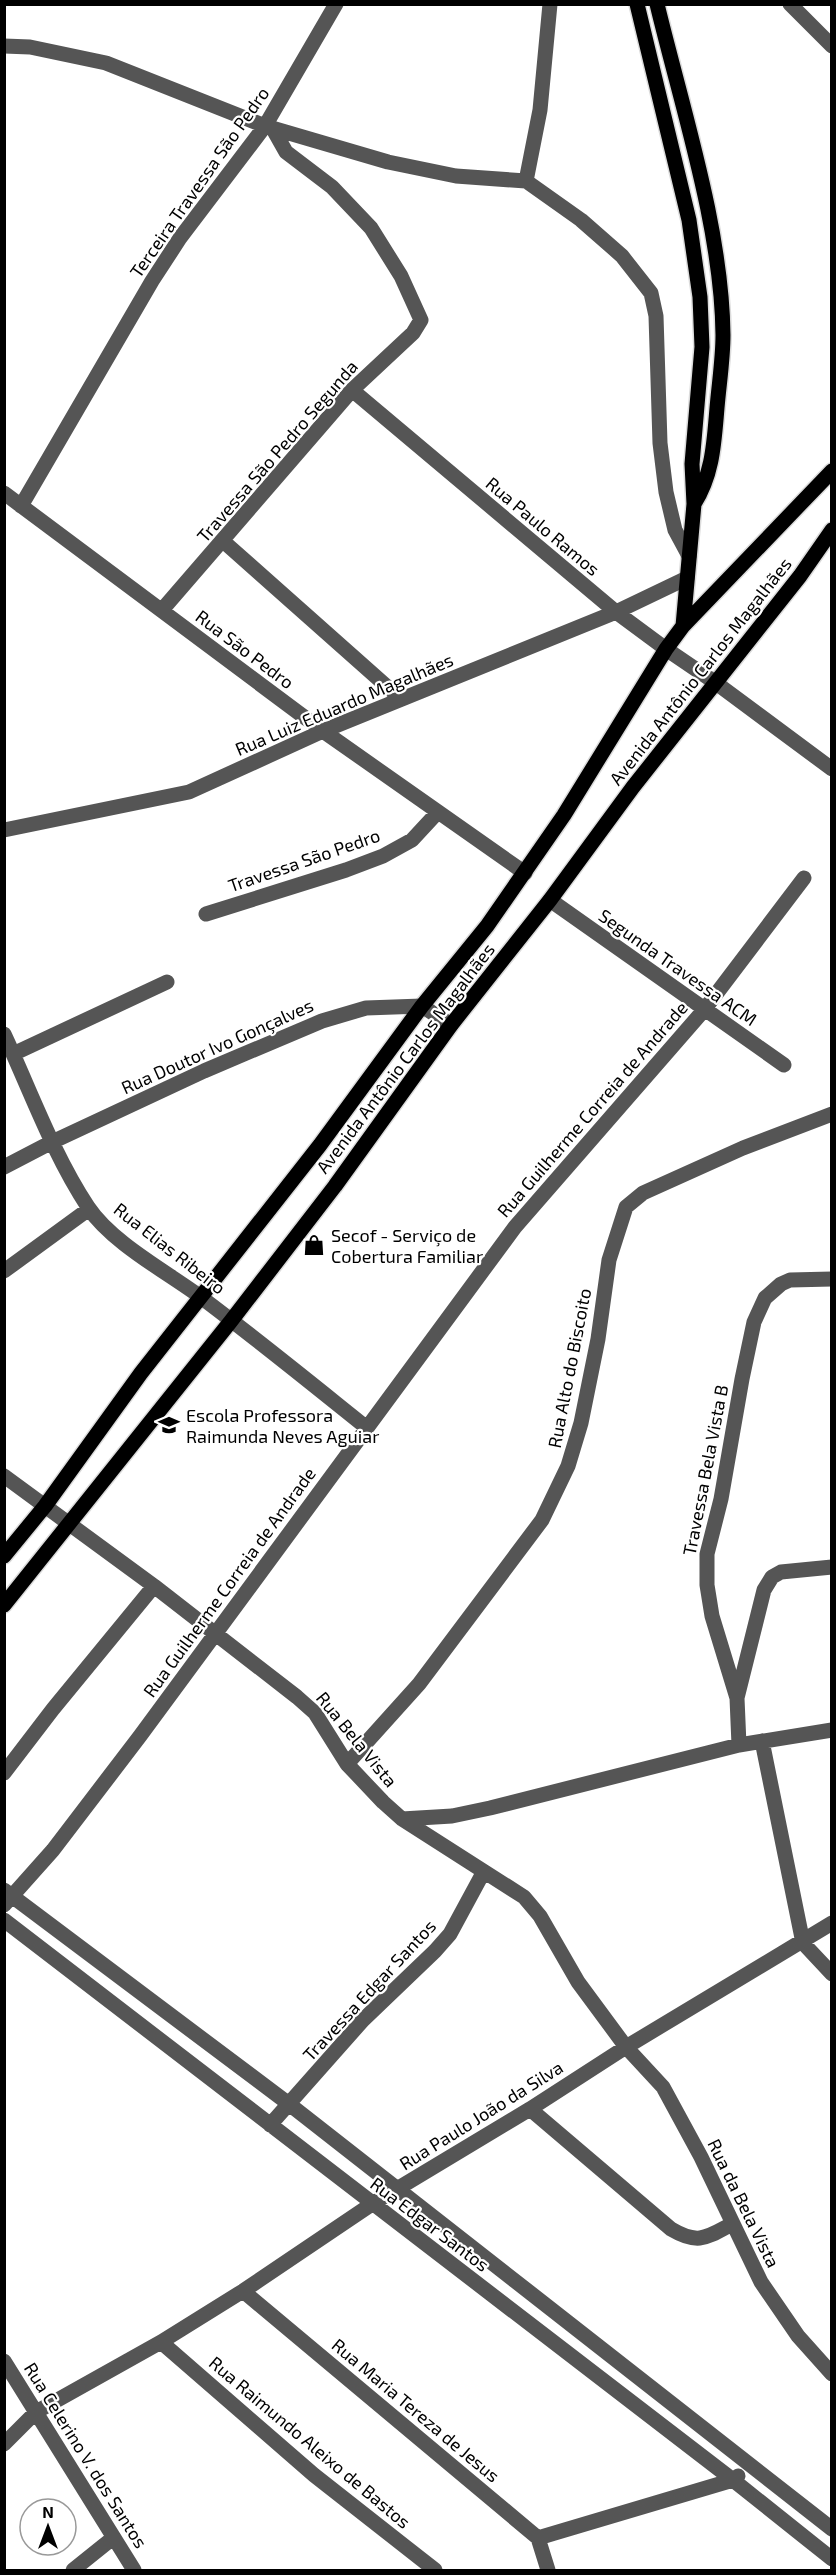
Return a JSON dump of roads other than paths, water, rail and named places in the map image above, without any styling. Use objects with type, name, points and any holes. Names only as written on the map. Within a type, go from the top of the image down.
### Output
[{"type":"main road","points":[[637,4],[689,220],[700,297],[702,347],[692,464],[694,504],[683,627]]},
{"type":"main road","points":[[657,4],[711,233],[721,308],[723,336],[712,458],[708,478],[694,504]]},
{"type":"main road","name":"Avenida Antônio Carlos Magalhães","points":[[4,1556],[45,1506],[141,1373],[320,1145],[422,1006],[487,926],[564,815],[666,650],[683,627],[831,471]]},
{"type":"main road","name":"Avenida Antônio Carlos Magalhães","points":[[4,1605],[231,1321],[334,1186],[451,1025],[550,900],[633,787],[800,576],[831,530]]},
{"type":"street","points":[[318,4],[334,9]]},
{"type":"street","points":[[526,181],[540,110],[550,4]]},
{"type":"street","points":[[790,4],[831,46]]},
{"type":"street","name":"Terceira Travessa São Pedro","points":[[21,506],[152,281],[180,238],[269,127],[334,9]]},
{"type":"street","points":[[4,46],[30,47],[106,63],[269,127],[420,170],[494,180],[526,181],[580,220],[622,256],[651,292],[656,315],[660,443],[666,492],[675,530],[689,556]]},
{"type":"street","name":"Travessa São Pedro Segunda","points":[[162,610],[352,390],[414,333],[421,320],[406,286],[371,228],[332,187],[286,152],[269,127]]},
{"type":"street","name":"Rua Paulo Ramos","points":[[352,390],[616,612],[831,769]]},
{"type":"street","name":"Rua São Pedro","points":[[4,493],[322,731],[525,873]]},
{"type":"street","points":[[223,541],[401,699]]},
{"type":"street","name":"Rua Luiz Eduardo Magalhães","points":[[4,830],[189,792],[322,731],[616,612],[687,578]]},
{"type":"street","name":"Travessa São Pedro","points":[[206,914],[346,870],[382,856],[412,840],[437,813]]},
{"type":"street","name":"Rua Guilherme Correia de Andrade","points":[[7,1898],[53,1850],[514,1227],[704,1010],[804,878]]},
{"type":"street","name":"Segunda Travessa ACM","points":[[550,900],[784,1065]]},
{"type":"street","points":[[13,1054],[167,982]]},
{"type":"street","points":[[422,1006],[451,1025]]},
{"type":"street","name":"Rua Doutor Ivo Gonçalves","points":[[4,1167],[204,1071],[322,1021],[366,1008],[422,1006]]},
{"type":"street","name":"Rua Elias Ribeiro","points":[[4,1035],[52,1142],[89,1209],[111,1231],[149,1262],[201,1297],[367,1428]]},
{"type":"street","name":"Rua Alto do Biscoito","points":[[347,1764],[419,1684],[542,1520],[568,1466],[581,1423],[598,1339],[609,1260],[626,1207],[644,1193],[743,1148],[831,1114]]},
{"type":"street","points":[[4,1271],[89,1209]]},
{"type":"street","name":"Travessa Bela Vista B","points":[[739,1744],[737,1698],[712,1616],[707,1585],[707,1554],[721,1499],[754,1322],[765,1298],[781,1284],[790,1280],[831,1279]]},
{"type":"street","name":"Rua Bela Vista","points":[[4,1476],[154,1586],[315,1713],[347,1764],[367,1787],[402,1819],[483,1873]]},
{"type":"street","points":[[737,1698],[764,1590],[772,1577],[781,1572],[831,1567]]},
{"type":"street","points":[[4,1773],[53,1709],[154,1586]]},
{"type":"street","points":[[402,1819],[452,1816],[739,1744],[831,1730]]},
{"type":"street","points":[[762,1741],[803,1942],[831,1974]]},
{"type":"street","name":"Rua da Bela Vista","points":[[483,1873],[524,1898],[540,1916],[578,1982],[626,2047],[663,2087],[679,2114],[772,2300],[798,2337],[831,2374]]},
{"type":"street","name":"Travessa Edgar Santos","points":[[270,2125],[363,2020],[450,1934],[483,1873]]},
{"type":"street","name":"Rua Edgar Santos","points":[[7,1898],[289,2104],[831,2529]]},
{"type":"street","name":"Rua Edgar Santos","points":[[4,1920],[732,2480],[831,2559]]},
{"type":"street","name":"Rua Paulo João da Silva","points":[[4,2444],[36,2412],[161,2342],[243,2291],[372,2204],[831,1923]]},
{"type":"street","points":[[530,2109],[671,2229],[687,2238],[698,2240],[732,2224]]},
{"type":"street","name":"Rua Maria Tereza de Jesus","points":[[243,2291],[538,2538]]},
{"type":"street","points":[[558,2346],[573,2326]]},
{"type":"street","name":"Rua Raimundo Aleixo de Bastos","points":[[161,2342],[314,2475],[435,2571]]},
{"type":"street","name":"Rua Celerino V. dos Santos","points":[[4,2361],[134,2571]]},
{"type":"street","points":[[548,2571],[538,2538],[732,2480],[752,2466]]},
{"type":"street","points":[[72,2571],[113,2538]]},
{"type":"place","name":"Secof - Serviço de Cobertura Familiar","points":[[314,1245]]},
{"type":"place","name":"Escola Professora Raimunda Neves Aguiar","points":[[169,1425]]}]
